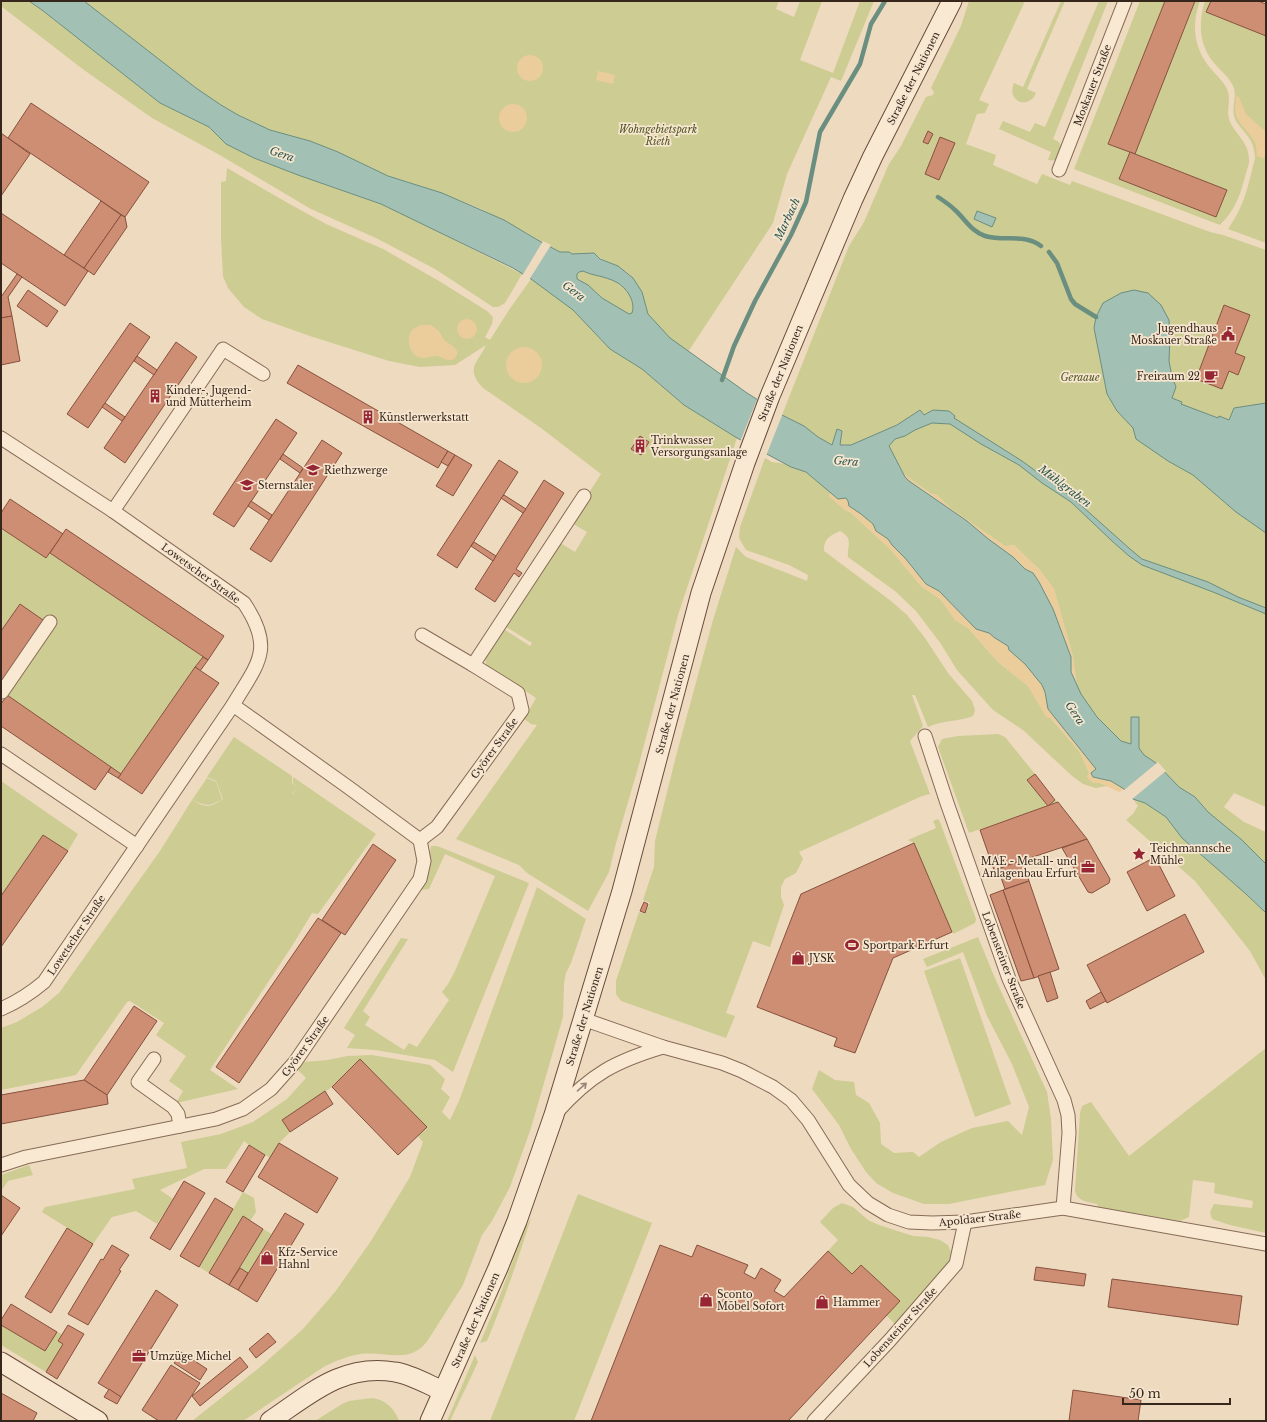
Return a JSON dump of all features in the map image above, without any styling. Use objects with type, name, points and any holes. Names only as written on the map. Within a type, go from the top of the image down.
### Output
[{"type":"main road","name":"Straße der Nationen","points":[[430,1421],[517,1222],[554,1115],[622,891],[701,593],[745,463],[770,396],[853,199],[873,156],[952,1]]},
{"type":"main road","points":[[1,1362],[98,1421]]},
{"type":"main road","points":[[270,1421],[327,1382],[356,1372],[396,1372],[443,1391]]},
{"type":"street","name":"Moskauer Straße","points":[[1059,170],[1125,1]]},
{"type":"street","points":[[113,511],[223,349],[263,374]]},
{"type":"street","name":"Lowetscher Straße","points":[[1,438],[113,511],[244,603],[253,616],[261,635],[261,654],[255,668],[233,705],[44,982],[27,995],[1,1009]]},
{"type":"street","points":[[473,665],[584,496]]},
{"type":"street","points":[[2,692],[50,622]]},
{"type":"street","name":"Györer Straße","points":[[1,1165],[26,1157],[216,1119],[243,1109],[271,1089],[295,1062],[420,879],[424,861],[420,840],[437,827],[522,710],[518,693],[422,635]]},
{"type":"street","points":[[233,705],[420,840]]},
{"type":"street","name":"Lobensteiner Straße","points":[[924,736],[1009,979],[1064,1100],[1068,1114],[1069,1133],[1063,1208]]},
{"type":"street","points":[[1,754],[137,846]]},
{"type":"street","name":"Apoldaer Straße","points":[[583,1019],[663,1047],[722,1063],[742,1071],[773,1087],[791,1100],[808,1120],[849,1185],[868,1203],[888,1214],[910,1222],[965,1222],[1063,1208],[1266,1244]]},
{"type":"street","points":[[554,1115],[571,1096],[600,1073],[638,1054],[663,1047]]},
{"type":"street","points":[[154,1059],[138,1082],[172,1107],[178,1114],[180,1126]]},
{"type":"street","name":"Lobensteiner Straße","points":[[814,1421],[890,1340],[956,1264],[965,1222]]},
{"type":"green space","points":[[1,1],[29,1],[160,103],[209,127],[226,144],[254,158],[381,204],[522,274],[505,303],[498,307],[493,307],[435,269],[378,239],[311,209],[218,154],[152,118],[84,70],[1,6]]},
{"type":"green space","name":"Wohngebietspark Rieth","points":[[84,1],[779,1],[776,9],[794,17],[800,1],[822,1],[800,60],[833,73],[860,1],[874,1],[841,81],[831,77],[787,174],[773,223],[688,352],[665,334],[650,317],[640,290],[633,278],[624,271],[598,257],[594,253],[572,254],[569,252],[560,252],[481,209],[442,193],[388,176],[338,152],[310,141],[270,130],[238,115],[196,88]]},
{"type":"green space","name":"Geraaue","points":[[969,1],[1025,1],[979,100],[989,104],[985,113],[977,114],[966,144],[996,155],[993,165],[1037,184],[1042,174],[1070,185],[1072,181],[1210,232],[1266,250],[1266,807],[1234,793],[1224,807],[1244,822],[1266,832],[1266,864],[1242,840],[1208,812],[1195,797],[1179,787],[1156,763],[1144,755],[1139,748],[1139,717],[1131,717],[1131,744],[1121,741],[1097,717],[1077,686],[1073,657],[1054,589],[1039,569],[1014,545],[1005,546],[950,508],[937,495],[930,493],[909,478],[903,473],[889,446],[840,445],[842,431],[832,445],[818,437],[804,426],[782,415],[849,246],[864,222],[889,164],[901,146],[926,97],[933,95],[934,92],[931,88],[961,26]]},
{"type":"green space","points":[[1061,1],[1065,1],[1027,89],[1036,93],[1033,98],[1028,101],[1019,102],[1013,95],[1012,90],[1014,83],[1023,87]]},
{"type":"green space","points":[[1099,1],[1108,1],[1053,139],[1059,142],[1062,148],[1056,159],[1048,160],[1051,152],[999,129],[1003,121],[1030,132],[1035,123],[1045,127]]},
{"type":"green space","points":[[1140,1],[1165,1],[1108,143],[1130,152],[1119,179],[1216,217],[1227,190],[1135,154],[1195,1],[1200,1],[1197,10],[1195,28],[1198,46],[1206,62],[1227,89],[1229,97],[1228,114],[1230,122],[1246,145],[1249,156],[1249,163],[1242,189],[1232,211],[1220,225],[1074,169]]},
{"type":"green space","points":[[1205,1],[1211,1],[1206,12],[1266,36],[1266,243],[1228,229],[1242,203],[1255,158],[1251,141],[1234,117],[1234,88],[1228,78],[1210,57],[1203,42],[1201,34],[1201,18]]},
{"type":"green space","points":[[227,168],[326,224],[383,249],[487,311],[493,317],[492,324],[485,337],[490,340],[531,279],[573,310],[610,349],[642,369],[684,405],[737,438],[678,615],[609,872],[588,911],[527,873],[519,865],[456,839],[537,725],[531,724],[524,719],[536,698],[486,665],[485,655],[502,628],[530,646],[532,643],[503,625],[559,542],[575,552],[587,532],[572,523],[601,474],[541,428],[483,388],[475,376],[474,366],[486,345],[455,365],[420,367],[389,361],[310,336],[262,319],[244,307],[228,288],[223,276],[221,182],[226,181]]},
{"type":"green space","points":[[583,271],[620,284],[627,291],[631,299],[633,304],[632,313],[629,314],[602,298],[588,285],[577,279],[577,274]]},
{"type":"green space","points":[[765,458],[772,462],[786,464],[806,472],[830,492],[829,496],[845,510],[850,512],[890,549],[921,586],[940,599],[955,620],[968,628],[998,662],[1028,686],[1041,707],[1079,751],[1094,783],[1100,783],[1107,786],[1096,788],[1083,784],[1071,775],[1023,730],[993,710],[957,670],[941,644],[916,611],[895,591],[848,557],[849,542],[844,534],[840,531],[831,536],[826,540],[824,551],[891,601],[907,615],[925,638],[948,673],[972,701],[975,710],[973,716],[939,723],[928,727],[915,695],[912,695],[923,726],[910,741],[930,794],[922,796],[799,852],[803,859],[796,873],[785,879],[781,887],[781,897],[784,905],[770,947],[753,941],[726,1013],[735,1016],[726,1038],[621,1001],[616,994],[616,981],[639,912],[645,914],[650,903],[643,900],[654,867],[655,841],[676,756],[713,620],[736,547],[746,557],[807,581],[808,575],[789,565],[746,550],[739,538],[740,527]]},
{"type":"green space","points":[[1,528],[46,558],[50,553],[203,657],[121,774],[1,691],[1,682],[43,620],[20,604],[1,631]]},
{"type":"green space","points":[[998,734],[1005,737],[1035,774],[1028,780],[1047,805],[1055,800],[1058,802],[969,833],[938,747],[942,739],[958,736]]},
{"type":"green space","points":[[234,737],[292,776],[292,783],[297,788],[293,783],[293,777],[376,834],[318,914],[312,913],[292,946],[210,1070],[238,1089],[176,1103],[183,1091],[169,1081],[186,1056],[156,1035],[164,1023],[130,1001],[127,1002],[76,1075],[1,1090],[1,1028],[17,1022],[42,1007],[59,993],[160,851],[192,800],[204,806],[208,806],[223,799],[216,781],[207,777]]},
{"type":"green space","points":[[207,778],[216,782],[222,799],[207,805],[192,800]]},
{"type":"green space","points":[[1,781],[78,834],[68,851],[43,835],[1,896]]},
{"type":"green space","points":[[1133,799],[1145,803],[1166,817],[1182,838],[1266,913],[1266,980],[1250,951],[1195,881],[1126,820],[1133,814],[1138,806]]},
{"type":"green space","points":[[938,819],[976,919],[975,923],[953,934],[914,843],[908,840],[936,828],[933,821]]},
{"type":"green space","points":[[431,846],[437,846],[529,883],[453,1072],[435,1060],[375,1050],[347,1048],[355,1035],[344,1028],[401,938],[408,939],[363,1011],[370,1017],[365,1025],[404,1050],[409,1043],[417,1047],[449,1000],[442,992],[455,971],[495,876],[445,854],[429,889],[421,890],[417,888],[429,864]]},
{"type":"green space","points":[[537,887],[586,919],[571,963],[566,973],[564,983],[563,1017],[531,1128],[510,1187],[492,1221],[482,1235],[463,1285],[428,1340],[421,1348],[406,1355],[360,1354],[329,1364],[243,1421],[192,1421],[259,1368],[303,1329],[335,1292],[371,1241],[410,1177],[423,1142],[418,1136],[427,1127],[360,1059],[332,1087],[282,1120],[290,1132],[279,1143],[270,1158],[244,1141],[226,1169],[204,1169],[160,1190],[173,1199],[157,1224],[136,1211],[112,1217],[93,1244],[42,1212],[45,1207],[135,1189],[132,1179],[187,1168],[181,1142],[221,1134],[253,1122],[287,1099],[306,1078],[298,1070],[304,1062],[328,1060],[347,1056],[372,1055],[430,1065],[445,1079],[441,1089],[450,1097],[442,1112],[450,1120],[459,1101]]},
{"type":"green space","points":[[978,937],[994,976],[1047,1092],[1051,1119],[1053,1160],[1045,1185],[949,1204],[924,1204],[893,1193],[876,1183],[866,1172],[851,1149],[839,1125],[812,1089],[819,1070],[835,1080],[854,1082],[856,1095],[869,1103],[880,1123],[881,1144],[894,1153],[913,1152],[919,1157],[941,1142],[972,1128],[1008,1121],[1022,1135],[1029,1107],[1012,1064],[987,1016],[963,952],[927,967],[923,959]]},
{"type":"green space","points":[[960,958],[1011,1104],[975,1117],[924,971]]},
{"type":"green space","points":[[1266,1048],[1266,1233],[1230,1225],[1212,1219],[1210,1212],[1214,1204],[1252,1208],[1253,1201],[1214,1193],[1215,1183],[1193,1180],[1189,1217],[1180,1221],[1098,1207],[1097,1204],[1090,1203],[1078,1197],[1075,1191],[1080,1113],[1082,1106],[1091,1102],[1129,1156]]},
{"type":"green space","points":[[29,1165],[33,1175],[8,1181],[1,1191],[1,1175]]},
{"type":"green space","points":[[243,1192],[254,1198],[256,1212],[250,1221],[243,1217],[209,1273],[199,1267]]},
{"type":"green space","points":[[578,1194],[652,1223],[574,1421],[490,1421]]},
{"type":"green space","points":[[842,1203],[853,1207],[868,1220],[879,1225],[913,1236],[928,1237],[940,1240],[948,1245],[951,1253],[947,1266],[897,1326],[886,1315],[899,1301],[861,1265],[852,1274],[828,1251],[838,1240],[820,1222],[833,1208]]},
{"type":"green space","points":[[531,1218],[487,1341],[480,1343],[501,1293],[524,1230]]},
{"type":"green space","points":[[263,1229],[272,1234],[248,1273],[240,1268]]},
{"type":"green space","points":[[1,1325],[45,1351],[57,1332],[62,1334],[58,1341],[63,1344],[46,1372],[1,1345]]},
{"type":"green space","points":[[475,1355],[478,1362],[450,1421],[447,1421]]},
{"type":"green space","points":[[372,1398],[389,1405],[395,1412],[399,1421],[315,1421],[349,1401]]},
{"type":"sand","points":[[530,55],[539,59],[543,68],[539,77],[530,81],[521,77],[517,68],[521,59]]},
{"type":"sand","points":[[598,71],[615,75],[613,84],[596,80]]},
{"type":"sand","points":[[1236,96],[1239,97],[1246,114],[1266,132],[1266,156],[1263,158],[1257,156],[1254,141],[1237,119],[1235,110]]},
{"type":"sand","points":[[513,104],[519,105],[523,108],[526,112],[526,124],[523,128],[519,131],[513,132],[507,131],[503,128],[500,124],[499,118],[500,112],[503,108],[507,105]]},
{"type":"sand","points":[[467,319],[474,322],[477,329],[474,336],[467,339],[460,336],[457,329],[460,322]]},
{"type":"sand","points":[[421,325],[431,325],[439,331],[445,341],[453,346],[457,351],[457,355],[454,359],[447,360],[436,356],[423,358],[418,357],[412,352],[409,344],[409,336],[413,329]]},
{"type":"sand","points":[[528,347],[537,352],[541,358],[541,372],[537,378],[528,383],[520,383],[511,378],[507,372],[506,361],[511,352],[517,348]]},
{"type":"sand","points":[[903,473],[930,493],[937,495],[950,508],[1005,546],[1014,545],[1039,569],[1054,589],[1073,657],[1077,686],[1071,672],[1071,657],[1053,609],[1033,573],[1025,569],[1013,557],[967,521],[912,484]]},
{"type":"sand","points":[[830,492],[838,499],[846,497],[873,524],[876,531],[888,539],[903,555],[912,568],[929,586],[939,591],[976,629],[989,633],[1008,646],[1009,650],[1025,664],[1042,685],[1045,692],[1048,709],[1096,769],[1093,777],[1111,781],[1124,789],[1119,792],[1100,783],[1090,781],[1087,777],[1089,772],[1079,751],[1052,719],[1046,717],[1028,686],[998,662],[968,628],[955,620],[940,599],[921,586],[890,549],[850,512],[845,510],[829,496]]},
{"type":"water","name":"Gera","points":[[29,1],[84,1],[196,88],[238,115],[270,130],[310,141],[338,152],[388,176],[442,193],[504,220],[560,252],[569,252],[572,254],[594,253],[600,259],[618,266],[633,278],[642,292],[648,314],[670,338],[747,393],[782,415],[804,426],[818,437],[832,445],[837,429],[842,431],[840,445],[851,445],[897,425],[920,410],[924,415],[933,410],[949,411],[955,416],[954,418],[1022,461],[1074,499],[1142,559],[1208,582],[1238,597],[1266,608],[1266,614],[1142,565],[1112,541],[1071,502],[1042,483],[1019,465],[981,444],[950,424],[932,423],[905,436],[895,439],[889,446],[905,477],[909,481],[967,521],[1013,557],[1025,569],[1033,573],[1053,609],[1071,657],[1071,672],[1081,694],[1097,717],[1121,741],[1131,744],[1131,717],[1139,717],[1139,748],[1144,755],[1156,763],[1179,787],[1195,797],[1208,812],[1242,840],[1266,864],[1266,913],[1182,838],[1166,817],[1145,803],[1133,799],[1124,789],[1111,781],[1093,777],[1091,773],[1096,769],[1048,709],[1045,692],[1042,685],[1025,664],[1009,650],[1008,646],[989,633],[976,629],[939,591],[926,584],[888,539],[876,531],[873,524],[849,506],[846,498],[838,499],[806,472],[791,467],[737,438],[684,405],[642,369],[610,349],[573,310],[531,279],[513,268],[381,204],[254,158],[226,144],[209,127],[160,103]],"holes":[[[583,271],[603,277],[620,284],[627,291],[631,299],[633,304],[632,313],[629,314],[602,298],[588,285],[577,279],[577,274],[579,272]]]},
{"type":"water","points":[[977,211],[996,218],[992,227],[974,219]]},
{"type":"water","points":[[1134,290],[1148,293],[1161,305],[1169,320],[1169,361],[1172,377],[1176,387],[1172,398],[1182,402],[1181,404],[1218,418],[1219,416],[1229,420],[1234,408],[1266,403],[1266,533],[1236,512],[1193,475],[1168,461],[1136,439],[1133,428],[1117,411],[1107,394],[1094,328],[1096,317],[1103,303],[1121,293]]},
{"type":"pier","points":[[543,241],[551,245],[529,280],[522,276]]},
{"type":"pier","points":[[758,397],[783,413],[766,456],[740,442]]},
{"type":"pier","points":[[1158,762],[1166,771],[1131,800],[1123,791]]},
{"type":"building","points":[[1165,1],[1195,1],[1135,154],[1108,144]]},
{"type":"building","points":[[1211,1],[1258,1],[1266,4],[1266,36],[1206,12]]},
{"type":"building","points":[[31,103],[149,182],[125,217],[8,138]]},
{"type":"building","points":[[928,131],[933,134],[928,144],[923,142]]},
{"type":"building","points":[[1,133],[30,154],[1,196]]},
{"type":"building","points":[[940,137],[955,143],[939,180],[925,174]]},
{"type":"building","points":[[1130,152],[1227,190],[1216,217],[1119,179]]},
{"type":"building","points":[[101,201],[121,215],[84,268],[64,255]]},
{"type":"building","points":[[1,213],[88,271],[65,306],[1,263]]},
{"type":"building","points":[[121,215],[125,217],[127,227],[94,275],[84,268]]},
{"type":"building","points":[[17,274],[22,277],[8,297],[12,316],[1,318],[1,297]]},
{"type":"building","points":[[28,290],[58,311],[47,327],[17,306]]},
{"type":"building","name":"Jugendhaus Moskauer Straße","points":[[1224,305],[1250,315],[1235,353],[1245,357],[1238,375],[1229,371],[1222,389],[1196,379]]},
{"type":"building","points":[[12,316],[20,361],[1,365],[1,318]]},
{"type":"building","points":[[130,323],[150,337],[88,428],[67,414]]},
{"type":"building","name":"Kinder-, Jugend- und Mütterheim","points":[[176,342],[197,357],[125,463],[104,448]]},
{"type":"building","points":[[137,356],[157,370],[154,375],[134,361]]},
{"type":"building","name":"Künstlerwerkstatt","points":[[298,365],[448,451],[438,468],[287,383]]},
{"type":"building","points":[[105,403],[125,417],[122,421],[102,407]]},
{"type":"building","points":[[276,419],[297,433],[234,527],[213,514]]},
{"type":"building","name":"Trinkwasser Versorgungsanlage","points":[[640,436],[649,442],[641,455],[631,449]]},
{"type":"building","points":[[322,440],[342,453],[271,562],[250,549]]},
{"type":"building","points":[[448,451],[455,455],[448,466],[441,462]]},
{"type":"building","points":[[283,454],[303,468],[300,473],[280,459]]},
{"type":"building","points":[[455,455],[472,465],[453,496],[436,486]]},
{"type":"building","points":[[499,460],[518,472],[457,568],[437,555]]},
{"type":"building","points":[[544,480],[564,493],[516,569],[522,573],[519,577],[514,573],[495,602],[475,589]]},
{"type":"building","points":[[504,495],[526,509],[523,513],[501,498]]},
{"type":"building","points":[[10,499],[63,534],[46,558],[1,528],[1,513]]},
{"type":"building","points":[[251,501],[272,515],[269,520],[248,506]]},
{"type":"building","points":[[66,529],[224,636],[208,660],[50,553]]},
{"type":"building","points":[[474,542],[496,556],[493,561],[471,546]]},
{"type":"building","points":[[20,604],[43,620],[1,682],[1,631]]},
{"type":"building","points":[[203,657],[208,660],[200,671],[195,667]]},
{"type":"building","points":[[195,667],[219,683],[142,794],[118,778]]},
{"type":"building","points":[[7,695],[111,767],[95,790],[1,726],[1,704]]},
{"type":"building","points":[[111,767],[121,774],[118,778],[108,772]]},
{"type":"building","points":[[1035,774],[1055,800],[1048,806],[1027,780]]},
{"type":"building","points":[[1058,802],[1087,839],[994,870],[980,830]]},
{"type":"building","points":[[43,835],[68,851],[1,947],[1,896]]},
{"type":"building","points":[[1087,839],[1110,879],[1109,883],[1092,893],[1088,892],[1062,848]]},
{"type":"building","name":"Sportpark Erfurt","points":[[914,843],[952,932],[893,958],[855,1053],[834,1046],[837,1038],[757,1007],[801,894]]},
{"type":"building","points":[[373,844],[396,860],[345,935],[322,920]]},
{"type":"building","points":[[1155,857],[1175,896],[1147,911],[1127,872]]},
{"type":"building","points":[[1022,860],[1029,881],[1005,889],[998,869]]},
{"type":"building","points":[[1029,881],[1059,969],[1034,978],[1003,890]]},
{"type":"building","points":[[1003,890],[1034,978],[1021,981],[990,895]]},
{"type":"building","points":[[644,902],[648,904],[645,913],[640,911]]},
{"type":"building","points":[[1185,914],[1204,952],[1107,1003],[1087,965]]},
{"type":"building","points":[[318,918],[341,933],[239,1083],[216,1067]]},
{"type":"building","points":[[1050,972],[1058,998],[1047,1002],[1038,976]]},
{"type":"building","points":[[1101,992],[1106,1001],[1090,1009],[1086,1001]]},
{"type":"building","points":[[134,1006],[157,1021],[107,1095],[84,1080]]},
{"type":"building","points":[[360,1059],[427,1127],[398,1155],[332,1087]]},
{"type":"building","points":[[84,1080],[107,1095],[108,1104],[1,1124],[1,1095]]},
{"type":"building","points":[[325,1091],[333,1104],[290,1132],[282,1120]]},
{"type":"building","points":[[279,1143],[338,1178],[317,1213],[258,1177]]},
{"type":"building","points":[[249,1145],[265,1155],[243,1192],[226,1182]]},
{"type":"building","points":[[184,1181],[205,1193],[170,1250],[150,1238]]},
{"type":"building","points":[[1,1195],[20,1208],[1,1236]]},
{"type":"building","points":[[215,1198],[233,1209],[199,1267],[180,1256]]},
{"type":"building","points":[[285,1213],[304,1224],[257,1302],[238,1290]]},
{"type":"building","points":[[243,1216],[263,1229],[229,1285],[209,1273]]},
{"type":"building","points":[[67,1228],[93,1244],[51,1313],[25,1297]]},
{"type":"building","points":[[112,1245],[129,1255],[88,1325],[68,1314],[101,1259],[103,1260]]},
{"type":"building","points":[[660,1245],[692,1257],[697,1245],[748,1265],[744,1273],[755,1279],[761,1268],[781,1280],[774,1291],[784,1297],[828,1251],[852,1274],[861,1265],[900,1301],[788,1421],[591,1421]]},
{"type":"building","points":[[1036,1267],[1086,1274],[1084,1286],[1034,1280]]},
{"type":"building","points":[[240,1268],[248,1273],[238,1290],[229,1285]]},
{"type":"building","points":[[1112,1279],[1242,1296],[1238,1325],[1108,1307]]},
{"type":"building","points":[[156,1290],[178,1305],[121,1397],[98,1383]]},
{"type":"building","points":[[11,1304],[57,1332],[45,1351],[1,1325],[1,1320]]},
{"type":"building","points":[[68,1325],[84,1334],[57,1379],[46,1372],[63,1344],[58,1341]]},
{"type":"building","points":[[268,1333],[276,1342],[256,1358],[249,1349]]},
{"type":"building","points":[[181,1352],[207,1369],[200,1380],[174,1363]]},
{"type":"building","points":[[240,1357],[248,1367],[200,1406],[192,1396]]},
{"type":"building","points":[[171,1365],[200,1383],[175,1421],[159,1421],[142,1410]]},
{"type":"building","points":[[109,1389],[121,1397],[117,1404],[104,1397]]},
{"type":"building","points":[[1073,1390],[1141,1400],[1138,1421],[1069,1421]]},
{"type":"building","points":[[1,1393],[37,1413],[33,1421],[1,1421]]},
{"type":"waterway","name":"Marbach","points":[[722,380],[734,346],[755,301],[791,235],[806,202],[820,132],[860,64],[871,24],[885,1]]},
{"type":"waterway","points":[[938,197],[953,208],[976,232],[980,234],[992,238],[1027,240],[1041,246]]},
{"type":"waterway","points":[[1049,252],[1057,263],[1071,299],[1075,304],[1096,317]]},
{"type":"place","name":"Jugendhaus Moskauer Straße","points":[[1228,334]]},
{"type":"place","name":"Freiraum 22","points":[[1211,376]]},
{"type":"place","name":"Kinder-, Jugend- und Mütterheim","points":[[155,396]]},
{"type":"place","name":"Künstlerwerkstatt","points":[[368,417]]},
{"type":"place","name":"Trinkwasser Versorgungsanlage","points":[[640,446]]},
{"type":"place","name":"Riethzwerge","points":[[313,470]]},
{"type":"place","name":"Sternstaler","points":[[247,485]]},
{"type":"place","name":"Teichmannsche Mühle","points":[[1139,854]]},
{"type":"place","name":"MAE - Metall- und Anlagenbau Erfurt","points":[[1088,867]]},
{"type":"place","name":"Sportpark Erfurt","points":[[852,945]]},
{"type":"place","name":"JYSK","points":[[798,958]]},
{"type":"place","name":"Kfz-Service Hahnl","points":[[267,1258]]},
{"type":"place","name":"Sconto Möbel Sofort","points":[[706,1300]]},
{"type":"place","name":"Hammer","points":[[822,1302]]},
{"type":"place","name":"Umzüge Michel","points":[[139,1356]]},
{"type":"water label","name":"Mühlgraben","points":[[1065,486]]}]
